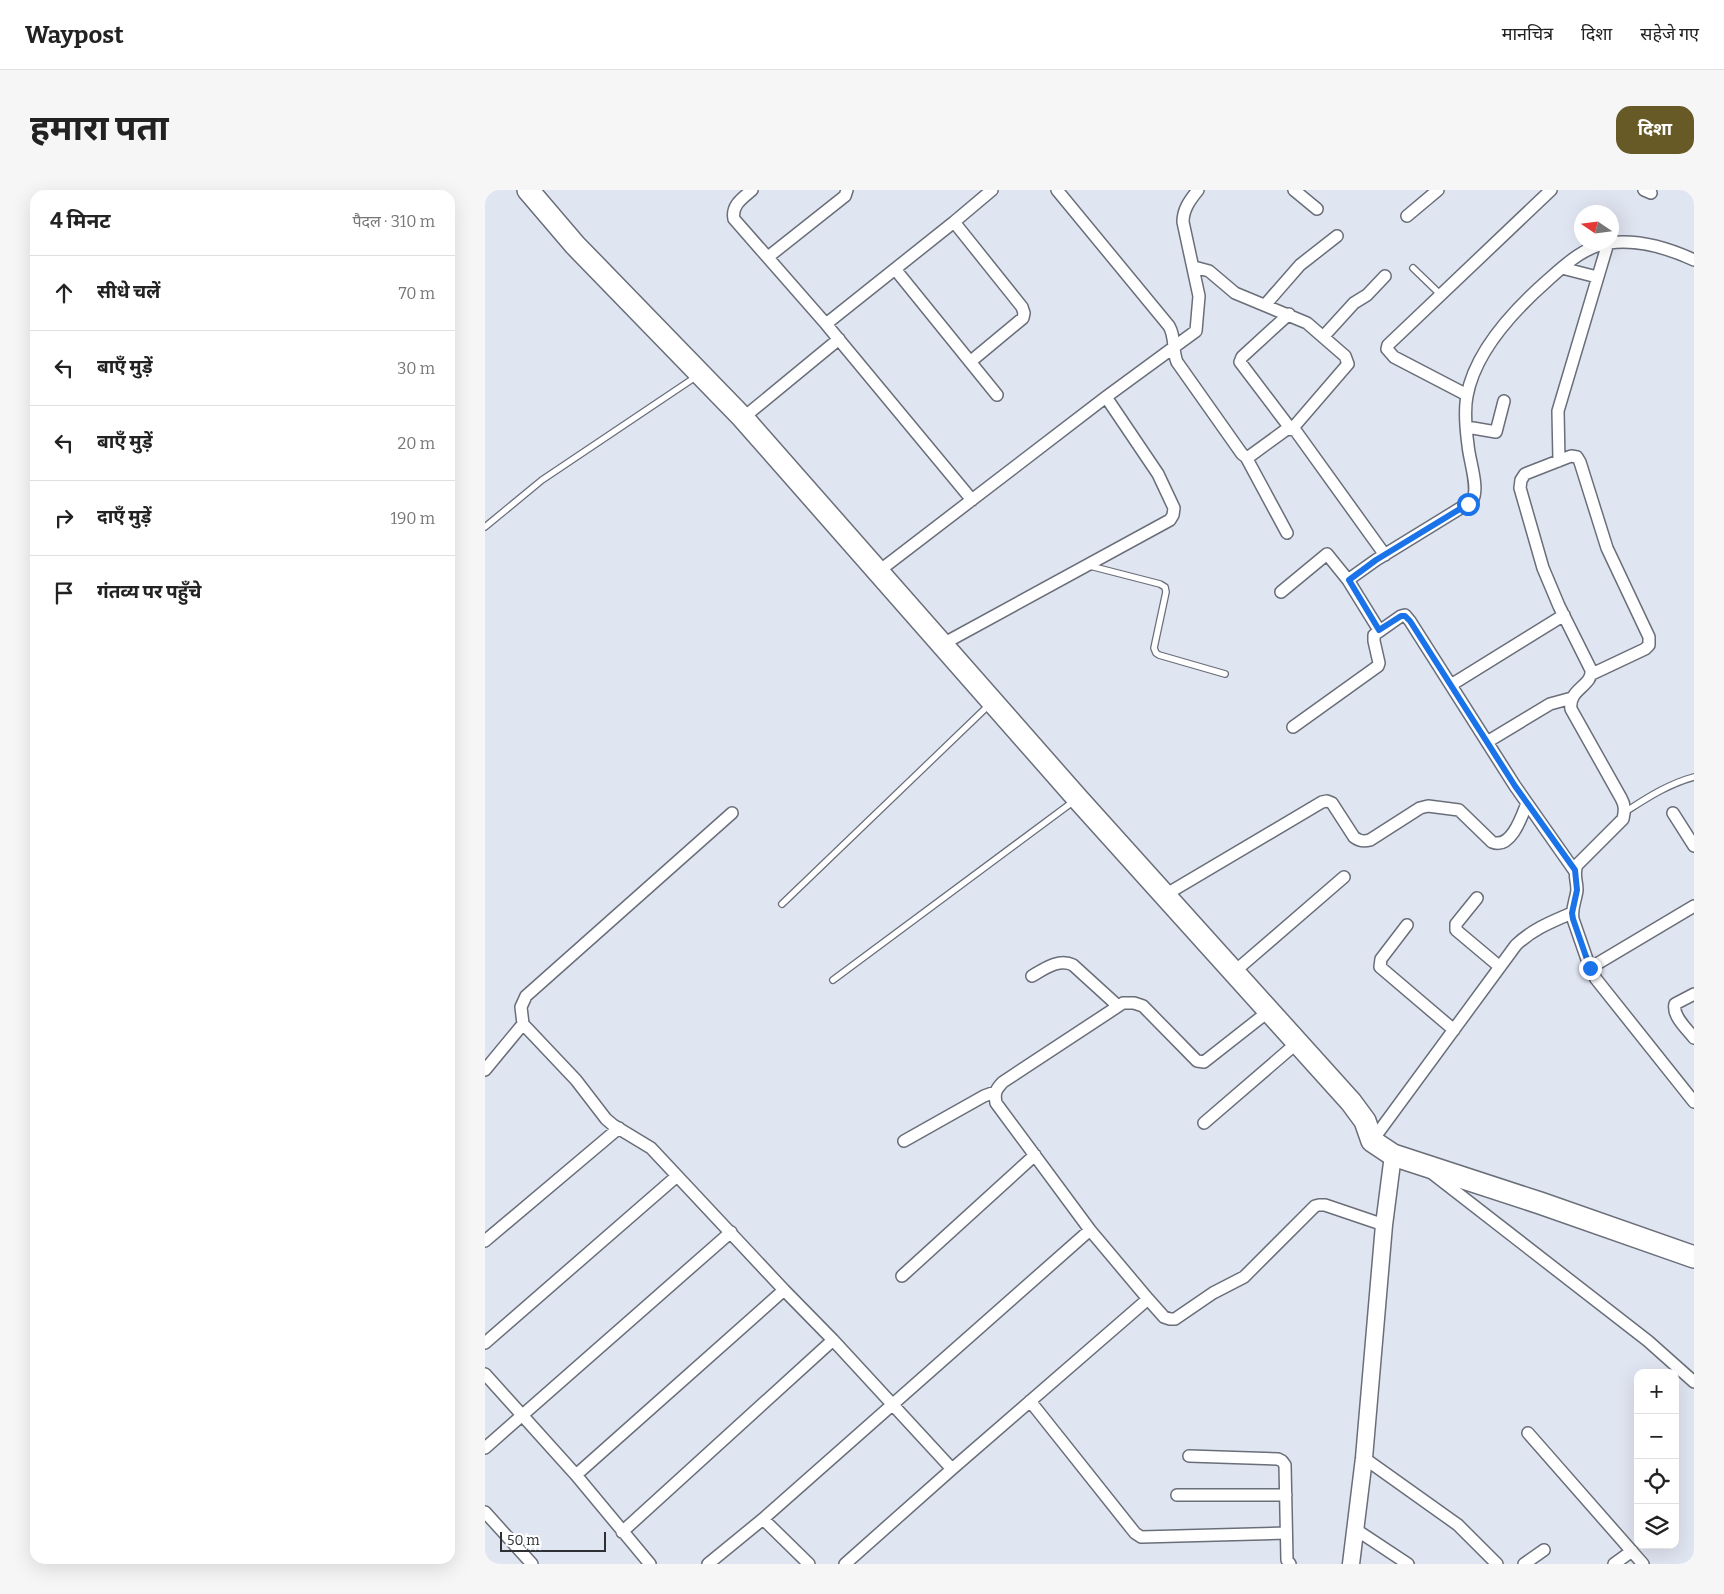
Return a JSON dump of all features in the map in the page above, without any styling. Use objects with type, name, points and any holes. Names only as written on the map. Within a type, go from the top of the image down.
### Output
[{"type":"highway","points":[[528,190],[575,245],[743,418],[1077,799],[1359,1110],[1372,1140],[1393,1155],[1694,1257]]},
{"type":"main road","points":[[1351,1564],[1364,1458],[1384,1225],[1393,1155]]},
{"type":"street","points":[[752,190],[735,206],[733,212],[734,219],[839,339],[972,500]]},
{"type":"street","points":[[768,257],[845,196],[847,190]]},
{"type":"street","points":[[826,324],[992,190]]},
{"type":"street","points":[[1057,190],[1169,326],[1173,336],[1174,355],[1177,362],[1246,457],[1287,533]]},
{"type":"street","points":[[879,571],[1106,396],[1192,336],[1196,331],[1199,296],[1183,222],[1183,214],[1198,190]]},
{"type":"street","points":[[1294,190],[1317,209]]},
{"type":"street","points":[[1407,216],[1438,190]]},
{"type":"street","points":[[1467,395],[1394,357],[1387,349],[1388,345],[1551,190]]},
{"type":"street","points":[[954,222],[1022,307],[1024,313],[1023,318],[971,362]]},
{"type":"street","points":[[1265,305],[1300,265],[1337,236]]},
{"type":"street","points":[[1619,243],[1632,242],[1665,248],[1694,260]]},
{"type":"street","points":[[1349,580],[1385,555],[1468,504],[1475,497],[1467,445],[1467,395],[1474,373],[1497,333],[1529,297],[1562,268],[1588,250]]},
{"type":"street","points":[[1559,460],[1558,411],[1605,250]]},
{"type":"street","points":[[1194,267],[1209,271],[1235,293],[1307,323],[1345,356],[1348,364],[1291,429],[1246,457]]},
{"type":"street","points":[[1562,268],[1597,277]]},
{"type":"street","points":[[895,269],[997,395]]},
{"type":"street","points":[[1323,337],[1354,303],[1367,295],[1385,276]]},
{"type":"street","points":[[1289,314],[1242,357],[1240,362],[1385,555]]},
{"type":"street","points":[[743,418],[839,339]]},
{"type":"street","points":[[941,645],[1170,520],[1174,508],[1152,463],[1106,396]]},
{"type":"street","points":[[1467,427],[1496,432],[1504,401]]},
{"type":"street","points":[[1592,674],[1543,568],[1520,488],[1521,480],[1525,474],[1571,456],[1577,457],[1580,462],[1607,548],[1649,637],[1649,645],[1645,649],[1592,674],[1572,698],[1570,704],[1571,710],[1625,805],[1623,819],[1577,865],[1575,870],[1577,890],[1572,913],[1590,968],[1606,992],[1694,1102]]},
{"type":"street","points":[[1281,592],[1327,554],[1349,580],[1379,630]]},
{"type":"street","points":[[1451,685],[1564,615]]},
{"type":"street","points":[[1293,727],[1378,666],[1379,663],[1373,638],[1379,630],[1401,616],[1405,616],[1527,803],[1575,870]]},
{"type":"street","points":[[1487,742],[1550,704],[1572,698]]},
{"type":"street","points":[[1165,895],[1322,802],[1327,801],[1331,803],[1358,840],[1370,840],[1421,808],[1428,806],[1459,810],[1496,844],[1501,843],[1516,830],[1527,803]]},
{"type":"street","points":[[732,812],[526,996],[521,1007],[523,1024],[576,1080],[606,1119],[651,1148],[952,1469]]},
{"type":"street","points":[[1673,813],[1694,846]]},
{"type":"street","points":[[1234,972],[1344,877]]},
{"type":"street","points":[[1477,898],[1456,924],[1456,930],[1500,967]]},
{"type":"street","points":[[1590,968],[1694,906]]},
{"type":"street","points":[[1372,1140],[1516,945],[1538,927],[1572,913]]},
{"type":"street","points":[[1407,925],[1381,959],[1380,967],[1454,1030]]},
{"type":"street","points":[[1032,976],[1060,962],[1066,962],[1073,965],[1118,1006]]},
{"type":"street","points":[[1694,994],[1675,1004],[1674,1009],[1676,1015],[1694,1038]]},
{"type":"street","points":[[1269,1011],[1204,1062],[1200,1063],[1143,1006],[1134,1003],[1123,1003],[1003,1082],[995,1092],[996,1103],[1090,1230],[1148,1300],[1164,1317],[1170,1319],[1175,1319],[1213,1293],[1245,1277],[1319,1204],[1384,1225]]},
{"type":"street","points":[[485,1070],[523,1024]]},
{"type":"street","points":[[1203,1123],[1298,1042]]},
{"type":"street","points":[[905,1142],[980,1098],[995,1092]]},
{"type":"street","points":[[485,1241],[619,1128]]},
{"type":"street","points":[[902,1276],[1035,1155]]},
{"type":"street","points":[[1419,1163],[1641,1335],[1694,1382]]},
{"type":"street","points":[[485,1343],[677,1176]]},
{"type":"street","points":[[708,1564],[763,1519],[1090,1230]]},
{"type":"street","points":[[485,1448],[731,1232]]},
{"type":"street","points":[[576,1475],[784,1290]]},
{"type":"street","points":[[845,1564],[1148,1300]]},
{"type":"street","points":[[622,1532],[833,1340]]},
{"type":"street","points":[[485,1374],[576,1475],[650,1564]]},
{"type":"street","points":[[1030,1401],[1135,1533],[1141,1537],[1286,1533]]},
{"type":"street","points":[[1528,1433],[1643,1564]]},
{"type":"street","points":[[1189,1456],[1278,1459],[1282,1461],[1285,1465],[1287,1560],[1290,1564]]},
{"type":"street","points":[[1364,1458],[1459,1525],[1497,1564]]},
{"type":"street","points":[[1177,1495],[1286,1495]]},
{"type":"street","points":[[485,1512],[531,1564]]},
{"type":"street","points":[[763,1519],[809,1564]]},
{"type":"street","points":[[1355,1529],[1408,1564]]},
{"type":"street","points":[[1524,1564],[1543,1550]]},
{"type":"street","points":[[1614,1564],[1632,1552]]},
{"type":"lane","points":[[1413,268],[1441,295]]},
{"type":"lane","points":[[485,527],[542,480],[700,374]]},
{"type":"lane","points":[[1088,565],[1160,584],[1165,587],[1166,592],[1154,648],[1155,653],[1159,656],[1225,674]]},
{"type":"lane","points":[[781,904],[992,701]]},
{"type":"lane","points":[[1625,812],[1664,787],[1677,781],[1694,777]]},
{"type":"lane","points":[[833,980],[1077,799]]},
{"type":"route","points":[[1468,504],[1376,560],[1349,580],[1379,630],[1401,616],[1405,616],[1410,621],[1515,786],[1575,870],[1577,890],[1572,913],[1590,968]]}]
